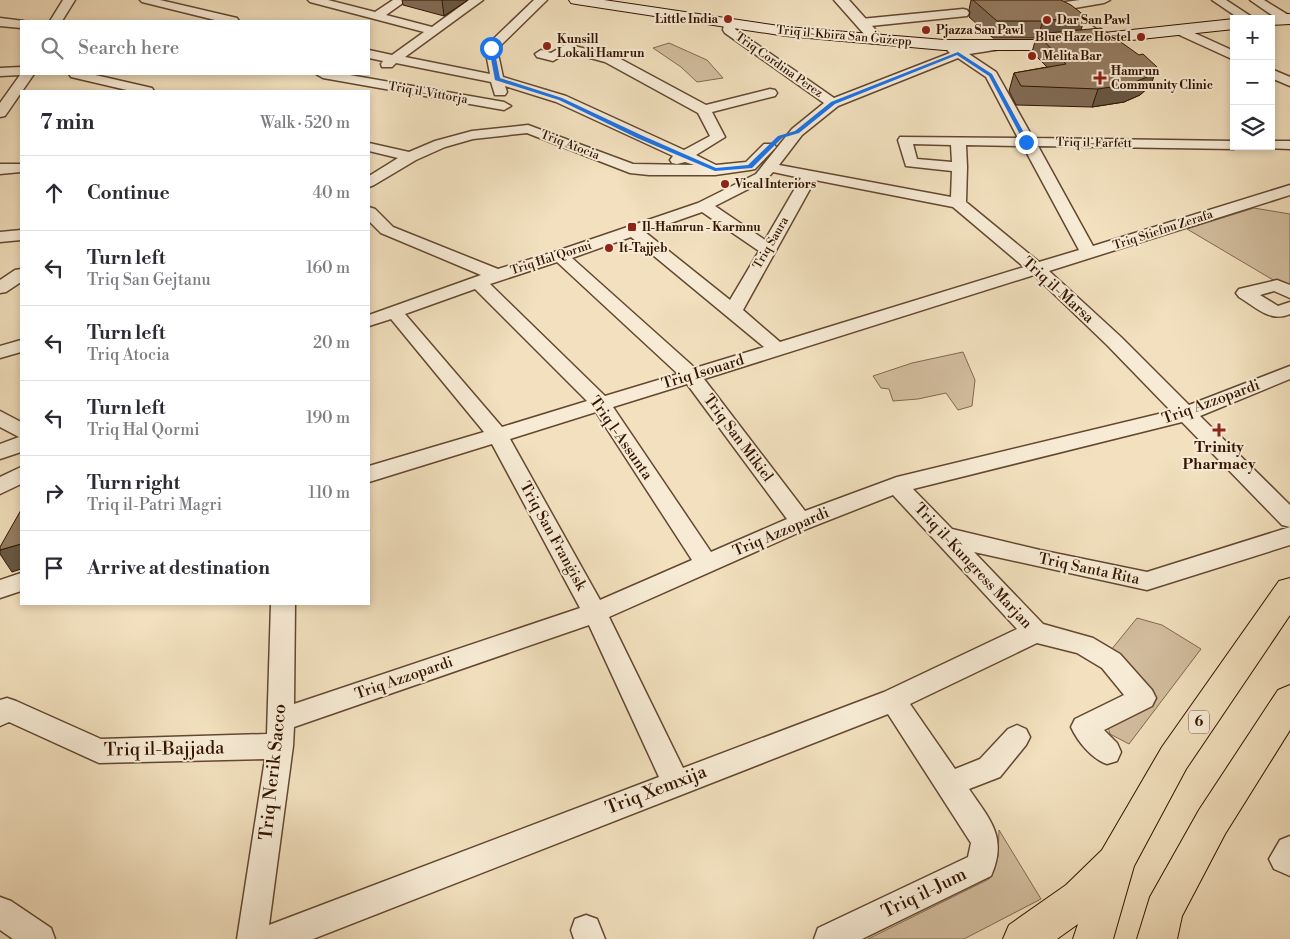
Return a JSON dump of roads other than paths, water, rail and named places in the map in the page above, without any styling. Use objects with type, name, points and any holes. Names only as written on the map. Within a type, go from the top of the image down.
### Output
[{"type":"highway","name":"6","points":[[1092,939],[1117,860],[1174,758],[1290,590]]},
{"type":"highway","points":[[1157,939],[1164,911],[1212,822],[1290,700]]},
{"type":"highway","points":[[1024,939],[1080,899],[1117,860]]},
{"type":"main road","name":"Triq il-Kbira San Ġużepp","points":[[576,0],[730,24],[952,49],[1082,42],[1230,24]]},
{"type":"street","points":[[57,20],[69,0]]},
{"type":"street","points":[[146,0],[192,17],[223,20]]},
{"type":"street","points":[[192,17],[208,0]]},
{"type":"street","points":[[314,0],[435,31]]},
{"type":"street","points":[[375,17],[401,0]]},
{"type":"street","points":[[370,74],[394,60],[477,0]]},
{"type":"street","points":[[510,131],[491,48],[541,0]]},
{"type":"street","points":[[841,0],[877,40]]},
{"type":"street","points":[[862,23],[963,13],[947,0]]},
{"type":"street","points":[[1101,39],[1079,22],[1050,8],[1104,0]]},
{"type":"street","points":[[1218,0],[1242,15]]},
{"type":"street","points":[[1256,0],[1282,19]]},
{"type":"street","points":[[0,22],[20,24]]},
{"type":"street","name":"Triq Cordina Perez","points":[[730,24],[729,30],[833,103]]},
{"type":"street","points":[[1179,30],[1230,54]]},
{"type":"street","points":[[541,54],[553,57],[566,48],[610,59],[704,110],[718,137],[661,170]]},
{"type":"street","points":[[952,49],[991,75],[1026,142],[1089,253]]},
{"type":"street","name":"Triq Ħal Qormi","points":[[370,321],[497,275],[560,256],[704,206],[761,177],[797,132],[833,103],[952,49]]},
{"type":"street","points":[[370,54],[497,79],[560,99],[715,170]]},
{"type":"street","points":[[0,72],[20,71]]},
{"type":"street","points":[[3,108],[26,75]]},
{"type":"street","points":[[80,75],[143,90]]},
{"type":"street","name":"Triq il-Vittorja","points":[[329,75],[504,106]]},
{"type":"street","points":[[344,90],[368,75]]},
{"type":"street","points":[[1275,75],[1290,82]]},
{"type":"street","points":[[704,110],[770,93]]},
{"type":"street","points":[[3,108],[20,105]]},
{"type":"street","name":"Triq Atocia","points":[[370,181],[440,144],[472,135],[528,128],[630,168],[715,170],[750,166]]},
{"type":"street","name":"Triq Ħal Qormi","points":[[750,166],[780,137],[797,132]]},
{"type":"street","name":"Triq il-Farfett","points":[[960,167],[911,163],[905,140],[1230,144]]},
{"type":"street","points":[[958,141],[960,167],[958,203]]},
{"type":"street","points":[[1275,145],[1290,145]]},
{"type":"street","points":[[370,146],[411,158]]},
{"type":"street","name":"Triq il-Marsa","points":[[768,167],[958,203],[1036,268],[1114,341],[1290,519]]},
{"type":"street","points":[[0,169],[20,168]]},
{"type":"street","name":"Triq Saura","points":[[733,311],[810,175]]},
{"type":"street","name":"Triq Stiefnu Zerafa","points":[[1036,268],[1290,190]]},
{"type":"street","points":[[704,206],[767,249]]},
{"type":"street","points":[[370,213],[387,230],[497,275]]},
{"type":"street","points":[[370,236],[387,230]]},
{"type":"street","points":[[632,230],[777,349]]},
{"type":"street","points":[[0,237],[20,235]]},
{"type":"street","name":"Triq San Mikiel","points":[[560,256],[691,376],[801,522]]},
{"type":"street","name":"Triq Isouard","points":[[370,474],[498,436],[1036,268]]},
{"type":"street","points":[[0,288],[20,275]]},
{"type":"street","name":"Triq l-Assunta","points":[[478,282],[601,404],[706,564]]},
{"type":"street","points":[[1286,314],[1245,293],[1277,285],[1290,293]]},
{"type":"street","name":"Triq San Franġisk","points":[[394,312],[498,436],[595,613],[676,782]]},
{"type":"street","points":[[0,352],[20,346]]},
{"type":"street","name":"Triq Azzopardi","points":[[280,733],[595,613],[801,522],[897,485],[1185,414],[1290,372]]},
{"type":"street","points":[[0,452],[11,430]]},
{"type":"street","points":[[0,486],[20,476]]},
{"type":"street","name":"Triq il-Kungress Marjan","points":[[897,485],[1035,632],[1084,645],[1111,661],[1143,698],[1084,727],[1107,752]]},
{"type":"street","name":"Triq Santa Rita","points":[[944,536],[1040,559],[1147,581],[1290,536]]},
{"type":"street","points":[[0,589],[20,582]]},
{"type":"street","name":"Triq Nerik Sacco","points":[[252,939],[280,733],[283,605]]},
{"type":"street","name":"Triq Xemxija","points":[[274,939],[676,782],[893,700],[1035,632]]},
{"type":"street","name":"Triq il-Jum","points":[[828,939],[980,866],[986,843],[982,825],[949,784],[893,700]]},
{"type":"street","name":"Triq il-Bajjada","points":[[2,706],[99,751],[280,733]]},
{"type":"street","points":[[949,784],[990,768],[1017,737]]},
{"type":"street","points":[[0,912],[40,939]]},
{"type":"place","name":"Little India","points":[[728,19]]},
{"type":"place","name":"Dar San Pawl","points":[[1047,20]]},
{"type":"place","name":"Pjazza San Pawl","points":[[926,30]]},
{"type":"place","name":"Blue Haze Hostel","points":[[1141,37]]},
{"type":"place","name":"Kunsill Lokali Hamrun","points":[[547,46]]},
{"type":"place","name":"Melita Bar","points":[[1032,56]]},
{"type":"place","name":"Ħamrun Community Clinic","points":[[1100,78]]},
{"type":"place","name":"Vical Interiors","points":[[725,184]]},
{"type":"place","name":"Il-Ħamrun - Karmnu","points":[[632,227]]},
{"type":"place","name":"It-Tajjeb","points":[[609,248]]},
{"type":"place","name":"Trinity Pharmacy","points":[[1219,430]]}]
